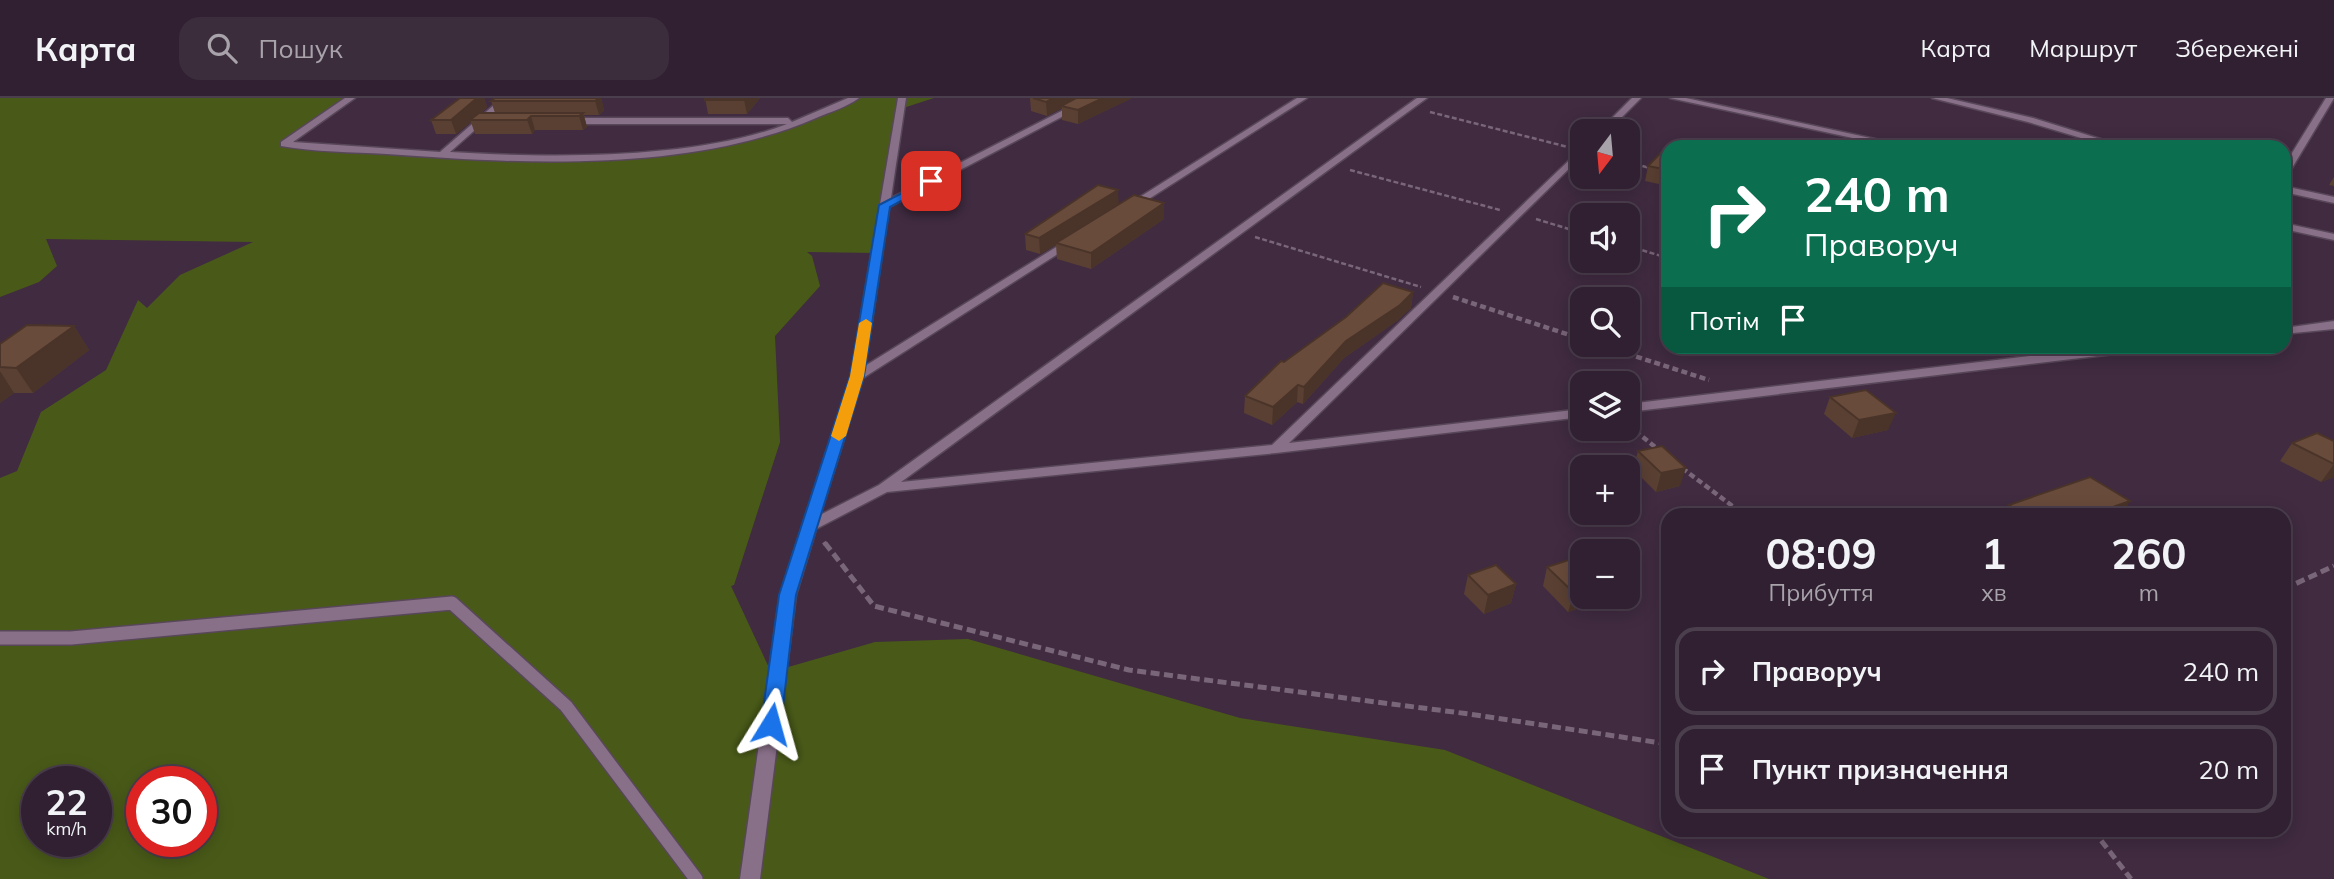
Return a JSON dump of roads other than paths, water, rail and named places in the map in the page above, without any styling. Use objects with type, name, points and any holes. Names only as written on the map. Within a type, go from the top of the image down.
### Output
[{"type":"street","points":[[351,98],[284,144],[442,155],[590,159],[742,141],[855,98]]},
{"type":"street","points":[[442,155],[507,98]]},
{"type":"street","points":[[750,879],[788,595],[857,376],[902,98]]},
{"type":"street","points":[[885,205],[1094,98]]},
{"type":"street","points":[[1115,215],[1303,98]]},
{"type":"street","points":[[812,525],[884,488],[1423,98]]},
{"type":"street","points":[[1615,119],[1637,98]]},
{"type":"street","points":[[1936,98],[2096,140]]},
{"type":"street","points":[[1982,108],[1992,98]]},
{"type":"street","points":[[2291,162],[2330,98]]},
{"type":"street","points":[[1680,99],[1874,140]]},
{"type":"street","points":[[480,121],[494,121]]},
{"type":"street","points":[[550,121],[800,121]]},
{"type":"street","points":[[1276,449],[1570,163]]},
{"type":"street","points":[[2291,191],[2334,200]]},
{"type":"street","points":[[2291,228],[2334,237]]},
{"type":"street","points":[[857,376],[1080,237]]},
{"type":"street","points":[[2291,330],[2334,325]]},
{"type":"street","points":[[1640,407],[2081,354]]},
{"type":"street","points":[[884,488],[1276,449],[1570,414]]},
{"type":"lane","points":[[0,638],[71,638],[452,603],[566,706],[696,879]]}]
